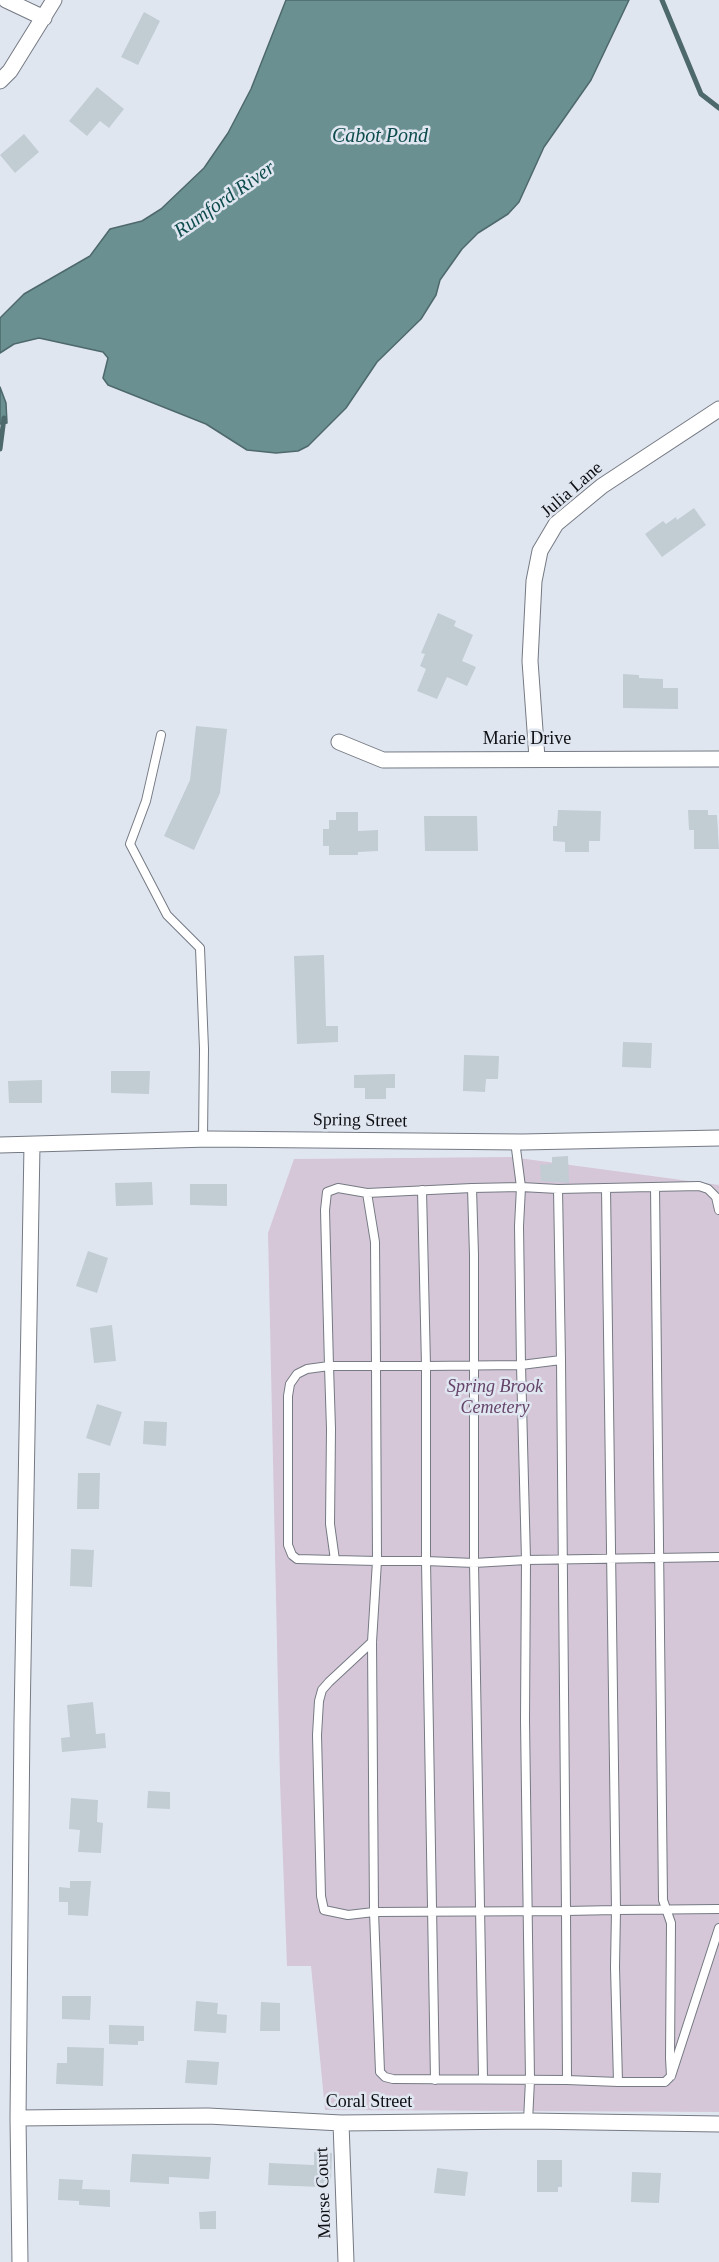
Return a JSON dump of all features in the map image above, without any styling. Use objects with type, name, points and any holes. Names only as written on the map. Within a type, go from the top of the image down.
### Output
[{"type":"street","points":[[6,0],[44,18]]},
{"type":"street","points":[[0,81],[10,71],[54,0]]},
{"type":"street","name":"Julia Lane","points":[[537,758],[530,661],[534,581],[540,551],[556,524],[602,486],[719,409]]},
{"type":"street","name":"Marie Drive","points":[[339,742],[383,760],[719,759]]},
{"type":"street","name":"Spring Street","points":[[0,1145],[203,1139],[514,1142],[719,1138]]},
{"type":"street","points":[[20,2262],[18,2118],[24,1506],[32,1145]]},
{"type":"street","name":"Coral Street","points":[[18,2118],[208,2116],[341,2123],[528,2121],[719,2124]]},
{"type":"street","name":"Morse Court","points":[[341,2123],[346,2262]]},
{"type":"lane","points":[[160,735],[146,801],[130,844],[167,915],[200,948],[204,1049],[203,1139]]},
{"type":"lane","points":[[514,1142],[521,1187],[519,1226],[526,1560],[525,1720],[529,1912],[530,2080],[528,2121]]},
{"type":"lane","points":[[335,1560],[330,1524],[331,1428],[325,1199],[327,1192],[338,1188],[367,1193],[472,1188],[558,1189],[699,1185],[708,1189],[716,1197],[719,1210]]},
{"type":"lane","points":[[655,1187],[663,1900],[671,1923],[671,2076]]},
{"type":"lane","points":[[472,1188],[474,1563],[483,2079]]},
{"type":"lane","points":[[606,1188],[618,2082]]},
{"type":"lane","points":[[558,1189],[567,2080]]},
{"type":"lane","points":[[422,1190],[435,2080]]},
{"type":"lane","points":[[367,1193],[375,1242],[377,1561],[372,1642],[374,1912],[380,2072],[385,2077],[393,2079],[665,2082],[671,2076],[719,1928]]},
{"type":"lane","points":[[561,1360],[521,1365],[329,1366],[307,1369],[297,1374],[290,1384],[288,1396],[288,1545],[292,1555],[297,1559],[474,1563],[719,1557]]},
{"type":"lane","points":[[372,1642],[322,1690],[319,1701],[316,1735],[321,1896],[324,1910],[348,1915],[431,1910],[529,1912],[719,1909]]},
{"type":"green space","name":"Spring Brook Cemetery","points":[[511,1157],[719,1185],[719,2112],[325,2110],[311,1966],[287,1966],[280,1781],[268,1233],[294,1159]]},
{"type":"water","name":"Cabot Pond","points":[[286,0],[629,0],[591,80],[544,147],[519,202],[508,214],[478,233],[462,249],[440,280],[436,295],[421,319],[377,362],[346,408],[308,446],[298,451],[276,453],[247,450],[206,424],[108,385],[103,378],[108,358],[103,352],[39,338],[14,344],[0,353],[0,318],[24,294],[90,256],[110,229],[142,221],[161,209],[204,168],[228,133],[251,89]]},
{"type":"water","points":[[0,387],[6,403],[7,423],[0,424]]},
{"type":"building","points":[[144,12],[160,21],[138,65],[121,57]]},
{"type":"building","points":[[97,87],[124,109],[109,128],[100,121],[87,136],[69,121]]},
{"type":"building","points":[[24,134],[39,152],[15,173],[0,155]]},
{"type":"building","points":[[694,508],[706,525],[662,557],[645,534],[663,521],[666,524],[676,517],[677,520]]},
{"type":"building","points":[[438,613],[456,621],[454,626],[473,635],[462,661],[476,667],[467,686],[447,677],[437,699],[417,691],[426,669],[420,666],[425,654],[421,653]]},
{"type":"building","points":[[623,674],[639,675],[639,678],[663,679],[663,688],[678,688],[678,709],[623,708]]},
{"type":"building","points":[[196,726],[227,729],[220,793],[194,850],[164,836],[190,780]]},
{"type":"building","points":[[558,810],[601,811],[600,841],[589,841],[589,852],[565,852],[565,842],[553,841],[553,826],[557,826]]},
{"type":"building","points":[[688,810],[708,810],[708,815],[717,815],[719,849],[694,849],[694,830],[689,830]]},
{"type":"building","points":[[336,812],[358,812],[358,831],[378,830],[378,851],[358,852],[358,855],[329,855],[329,846],[323,846],[323,829],[329,829],[329,820],[336,820]]},
{"type":"building","points":[[424,816],[477,816],[478,851],[425,851]]},
{"type":"building","points":[[324,955],[326,1026],[338,1026],[338,1042],[297,1044],[294,956]]},
{"type":"building","points":[[623,1042],[652,1043],[651,1068],[622,1067]]},
{"type":"building","points":[[464,1055],[499,1056],[498,1079],[486,1079],[485,1092],[463,1091]]},
{"type":"building","points":[[111,1071],[150,1071],[149,1094],[111,1093]]},
{"type":"building","points":[[395,1074],[395,1088],[386,1088],[386,1099],[365,1099],[365,1088],[354,1088],[354,1075]]},
{"type":"building","points":[[42,1080],[42,1103],[9,1103],[8,1081]]},
{"type":"building","points":[[568,1156],[569,1183],[541,1181],[540,1165],[552,1164],[552,1157]]},
{"type":"building","points":[[152,1182],[153,1205],[116,1206],[115,1183]]},
{"type":"building","points":[[190,1184],[227,1184],[227,1206],[190,1205]]},
{"type":"building","points":[[88,1251],[108,1258],[97,1293],[76,1286]]},
{"type":"building","points":[[112,1325],[116,1361],[94,1363],[90,1328]]},
{"type":"building","points":[[97,1404],[122,1412],[110,1446],[86,1438]]},
{"type":"building","points":[[144,1421],[167,1422],[166,1446],[143,1444]]},
{"type":"building","points":[[78,1473],[100,1473],[99,1509],[77,1509]]},
{"type":"building","points":[[71,1549],[94,1550],[92,1587],[70,1586]]},
{"type":"building","points":[[93,1702],[96,1734],[105,1733],[106,1748],[62,1752],[61,1738],[70,1737],[67,1705]]},
{"type":"building","points":[[148,1791],[170,1792],[170,1809],[147,1808]]},
{"type":"building","points":[[71,1798],[98,1800],[97,1822],[103,1823],[101,1853],[78,1852],[80,1830],[69,1829]]},
{"type":"building","points":[[70,1881],[91,1881],[88,1916],[68,1915],[68,1902],[59,1902],[59,1887],[70,1888]]},
{"type":"building","points":[[62,1996],[91,1996],[90,2020],[62,2019]]},
{"type":"building","points":[[196,2001],[218,2003],[217,2014],[227,2015],[226,2033],[194,2031]]},
{"type":"building","points":[[261,2002],[280,2003],[280,2031],[260,2031]]},
{"type":"building","points":[[109,2025],[144,2026],[144,2041],[138,2041],[138,2045],[109,2044]]},
{"type":"building","points":[[67,2047],[104,2048],[103,2086],[56,2084],[57,2063],[67,2063]]},
{"type":"building","points":[[187,2060],[219,2062],[217,2085],[185,2083]]},
{"type":"building","points":[[314,2152],[332,2153],[331,2181],[324,2181],[323,2187],[268,2185],[269,2163],[314,2165]]},
{"type":"building","points":[[132,2154],[211,2157],[209,2179],[169,2177],[169,2184],[130,2182]]},
{"type":"building","points":[[537,2160],[562,2160],[562,2187],[558,2187],[558,2192],[537,2192]]},
{"type":"building","points":[[437,2168],[468,2172],[465,2196],[434,2193]]},
{"type":"building","points":[[632,2172],[661,2173],[659,2203],[631,2202]]},
{"type":"building","points":[[59,2179],[83,2180],[82,2189],[110,2190],[110,2207],[79,2205],[79,2201],[58,2200]]},
{"type":"building","points":[[216,2211],[216,2229],[200,2229],[199,2212]]},
{"type":"waterway","points":[[662,0],[701,94],[719,108]]},
{"type":"waterway","name":"Rumford River","points":[[0,449],[4,418]]}]
